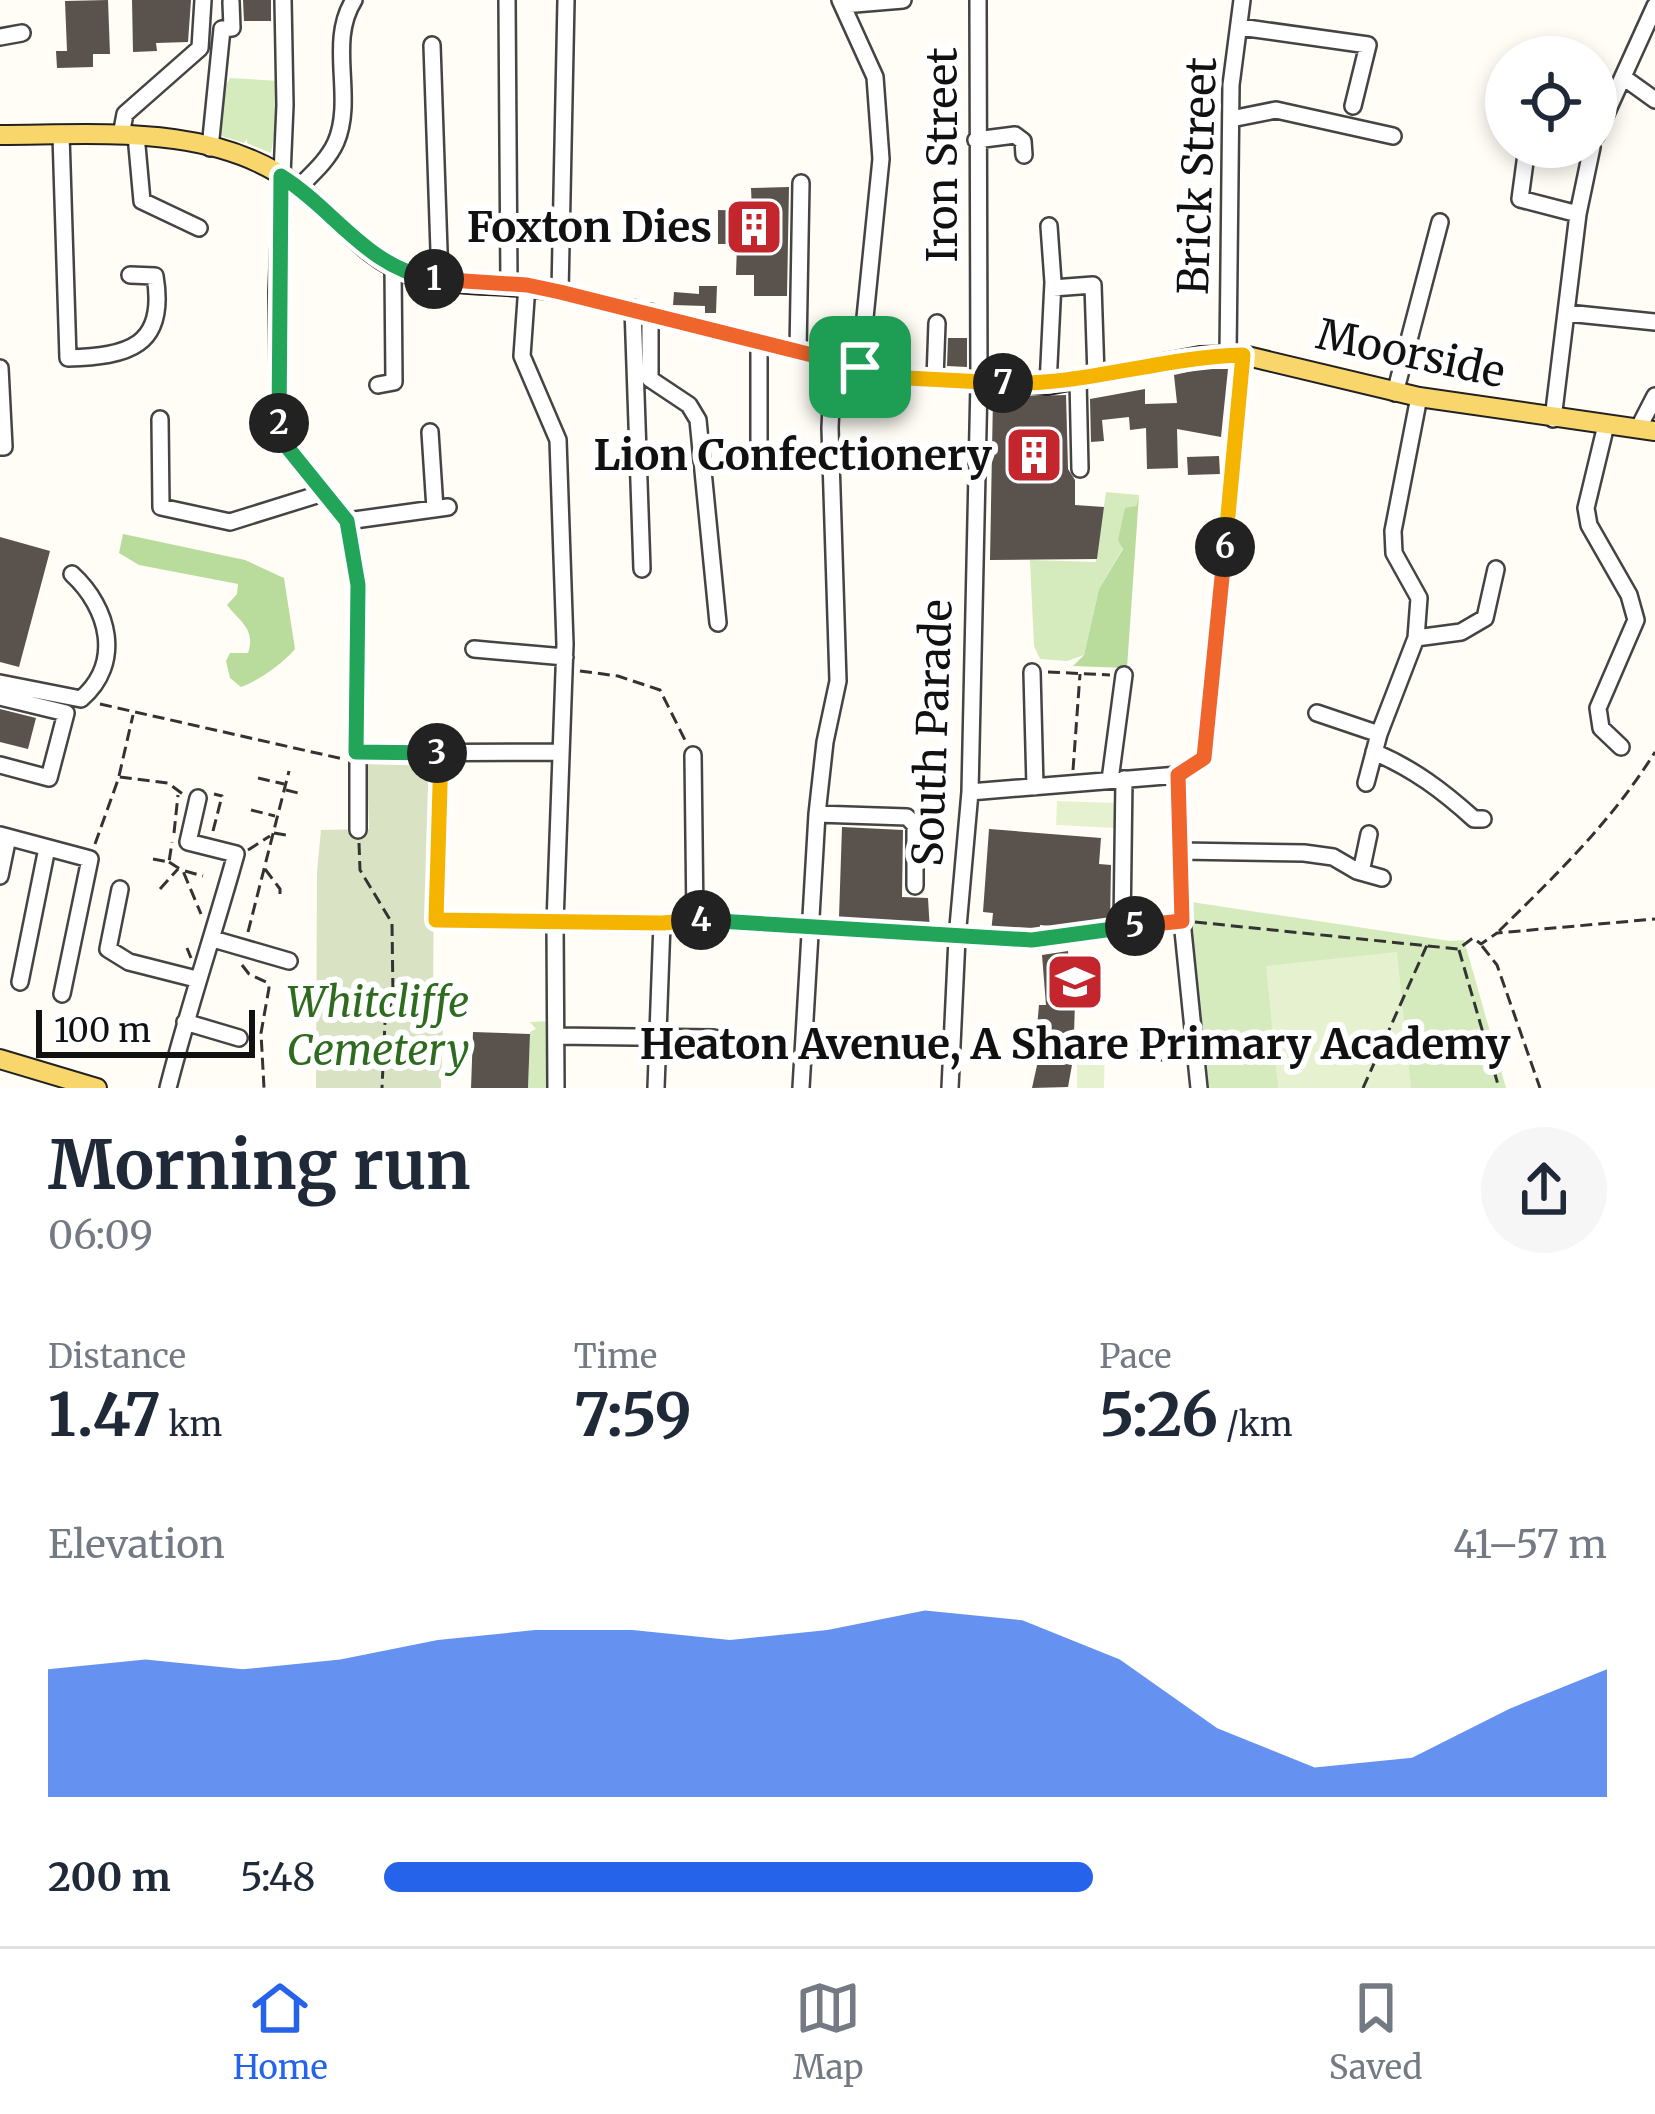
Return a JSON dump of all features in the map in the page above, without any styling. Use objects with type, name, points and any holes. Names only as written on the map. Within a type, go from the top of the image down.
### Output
[{"type":"main road","points":[[0,135],[129,135],[210,148],[255,161],[299,187],[393,267]]},
{"type":"main road","name":"Moorside","points":[[393,267],[440,280],[518,284],[560,292],[907,378],[1048,385],[1200,356],[1235,355],[1284,362],[1395,393],[1647,430]]},
{"type":"main road","points":[[0,1059],[68,1084],[97,1088]]},
{"type":"street","points":[[200,228],[142,201],[124,114],[200,49],[203,0]]},
{"type":"street","points":[[283,0],[279,437],[347,521],[358,585],[358,830]]},
{"type":"street","points":[[299,187],[335,143],[342,119],[343,21],[354,0]]},
{"type":"street","points":[[507,0],[522,356],[558,440],[565,656],[555,923],[556,1088]]},
{"type":"street","points":[[560,292],[566,0]]},
{"type":"street","points":[[860,367],[874,303],[881,159],[875,77],[842,2],[903,0]]},
{"type":"street","name":"Iron Street","points":[[978,0],[979,382]]},
{"type":"street","name":"Brick Street","points":[[1178,775],[1204,758],[1235,355],[1231,85],[1242,0]]},
{"type":"street","points":[[1617,90],[1654,7],[1639,0]]},
{"type":"street","points":[[210,148],[222,29],[232,28],[231,2]]},
{"type":"street","points":[[1240,27],[1368,45],[1353,106]]},
{"type":"street","points":[[0,37],[22,33]]},
{"type":"street","points":[[431,45],[440,280]]},
{"type":"street","points":[[1623,77],[1655,100]]},
{"type":"street","points":[[1231,119],[1276,110],[1393,136]]},
{"type":"street","points":[[61,135],[68,358],[112,356],[140,344],[155,324],[155,276],[130,274]]},
{"type":"street","points":[[976,140],[1015,135],[1023,141],[1024,155]]},
{"type":"street","points":[[1525,168],[1520,199],[1578,214]]},
{"type":"street","points":[[1553,419],[1588,168]]},
{"type":"street","points":[[798,351],[801,183]]},
{"type":"street","points":[[1395,393],[1440,222]]},
{"type":"street","points":[[1048,385],[1053,288],[1049,226]]},
{"type":"street","points":[[378,385],[394,382],[393,267]]},
{"type":"street","points":[[1053,288],[1094,285],[1080,469]]},
{"type":"street","points":[[642,310],[642,568]]},
{"type":"street","points":[[642,310],[650,380],[689,405],[698,420],[718,623]]},
{"type":"street","points":[[1567,313],[1655,322]]},
{"type":"street","points":[[935,380],[937,323]]},
{"type":"street","points":[[759,341],[759,440]]},
{"type":"street","points":[[801,1088],[817,814],[838,681],[830,428],[833,359]]},
{"type":"street","points":[[0,368],[2,447]]},
{"type":"street","name":"South Parade","points":[[950,1088],[970,792],[979,382]]},
{"type":"street","points":[[1647,430],[1655,396]]},
{"type":"street","points":[[1366,783],[1379,734],[1416,638],[1419,598],[1394,553],[1393,531],[1419,397]]},
{"type":"street","points":[[160,418],[161,507],[230,522],[323,494]]},
{"type":"street","points":[[1606,425],[1586,508],[1589,525],[1628,595],[1636,620],[1598,708],[1601,728],[1621,747]]},
{"type":"street","points":[[347,521],[442,508],[430,431]]},
{"type":"street","points":[[1416,638],[1461,632],[1485,619],[1496,569]]},
{"type":"street","points":[[0,682],[81,699],[96,687],[108,658],[108,636],[92,590],[72,574]]},
{"type":"street","points":[[474,649],[565,656]]},
{"type":"street","points":[[1032,672],[1035,787]]},
{"type":"street","points":[[1122,927],[1117,780],[1124,675]]},
{"type":"street","points":[[0,697],[66,713],[49,778],[0,765]]},
{"type":"street","points":[[1317,713],[1379,734]]},
{"type":"street","points":[[356,758],[560,752]]},
{"type":"street","points":[[1374,752],[1407,766],[1479,819],[1466,836]]},
{"type":"street","points":[[692,754],[695,920]]},
{"type":"street","points":[[970,792],[1178,775],[1182,921],[1199,1088]]},
{"type":"street","points":[[168,1088],[206,939],[244,851],[188,842],[198,798]]},
{"type":"street","points":[[817,814],[907,817],[915,825],[915,886]]},
{"type":"street","points":[[1361,872],[1369,834]]},
{"type":"street","points":[[0,876],[4,836],[90,860],[62,994]]},
{"type":"street","points":[[20,982],[47,848]]},
{"type":"street","points":[[1180,851],[1304,853],[1333,857],[1382,878]]},
{"type":"street","points":[[120,889],[108,949],[129,962],[196,979]]},
{"type":"street","points":[[436,920],[695,920],[871,931]]},
{"type":"street","points":[[656,1088],[662,923]]},
{"type":"street","points":[[206,939],[289,961]]},
{"type":"street","points":[[185,1022],[239,1038]]},
{"type":"street","points":[[556,1036],[714,1038]]},
{"type":"street","points":[[1147,1053],[1194,1048]]},
{"type":"path","points":[[565,656],[660,690],[692,754]]},
{"type":"path","points":[[1032,672],[1124,675]]},
{"type":"path","points":[[1072,784],[1080,674]]},
{"type":"path","points":[[81,699],[356,758]]},
{"type":"path","points":[[90,860],[119,777],[134,712]]},
{"type":"path","points":[[1481,944],[1582,850],[1628,795],[1655,752]]},
{"type":"path","points":[[436,920],[441,753]]},
{"type":"path","points":[[264,1088],[261,1033],[269,988],[242,968],[289,771]]},
{"type":"path","points":[[119,777],[168,783],[178,793],[198,798]]},
{"type":"path","points":[[258,778],[298,793]]},
{"type":"path","points":[[169,862],[178,793]]},
{"type":"path","points":[[251,810],[277,817]]},
{"type":"path","points":[[358,830],[360,871],[392,923],[393,995],[385,1022],[382,1088]]},
{"type":"path","points":[[244,851],[272,834],[286,836]]},
{"type":"path","points":[[153,859],[202,876]]},
{"type":"path","points":[[263,868],[280,895]]},
{"type":"path","points":[[182,869],[206,939],[192,963],[187,948]]},
{"type":"path","points":[[160,889],[182,869]]},
{"type":"path","points":[[1497,933],[1655,919]]},
{"type":"path","points":[[871,931],[1032,940],[1182,921],[1458,949],[1473,938],[1497,965],[1540,1088]]},
{"type":"path","points":[[1363,1088],[1428,943]]},
{"type":"path","points":[[1458,949],[1499,1088]]},
{"type":"green space","points":[[230,78],[279,81],[271,153],[247,139],[244,143],[218,135],[224,89]]},
{"type":"green space","points":[[1106,492],[1139,495],[1123,548],[1099,589],[1084,655],[1067,661],[1040,659],[1034,646],[1030,560],[1096,562]]},
{"type":"green space","points":[[1139,495],[1127,668],[1073,666],[1084,655],[1099,589],[1123,549],[1118,540],[1125,508],[1136,506]]},
{"type":"green space","points":[[123,534],[245,560],[284,578],[295,649],[270,671],[241,687],[230,678],[226,661],[230,653],[248,653],[250,645],[245,626],[227,605],[237,594],[238,584],[139,565],[119,553]]},
{"type":"green space","name":"Whitcliffe Cemetery","points":[[367,764],[435,766],[433,997],[444,998],[441,1088],[316,1088],[321,830],[369,829]]},
{"type":"green space","points":[[1057,801],[1117,803],[1116,828],[1056,825]]},
{"type":"green space","points":[[1185,901],[1464,940],[1506,1088],[1207,1088]]},
{"type":"green space","points":[[1397,952],[1411,1088],[1278,1088],[1266,966]]},
{"type":"green space","points":[[553,1021],[552,1088],[528,1088],[530,1032],[536,1029],[530,1022]]},
{"type":"green space","points":[[1077,1039],[1105,1039],[1104,1088],[1077,1088]]},
{"type":"building","points":[[108,0],[110,54],[93,54],[93,67],[57,68],[56,51],[67,51],[65,1]]},
{"type":"building","points":[[132,0],[191,0],[188,42],[156,43],[157,51],[133,52]]},
{"type":"building","points":[[243,0],[271,0],[271,21],[244,21]]},
{"type":"building","name":"Foxton Dies","points":[[789,187],[787,296],[754,296],[754,275],[736,275],[737,244],[718,244],[718,210],[752,211],[751,188]]},
{"type":"building","points":[[699,286],[717,286],[716,313],[705,313],[705,306],[673,305],[674,292],[699,294]]},
{"type":"building","points":[[948,338],[967,338],[967,367],[947,366]]},
{"type":"building","points":[[1228,369],[1221,437],[1177,429],[1178,468],[1147,469],[1146,428],[1130,430],[1129,417],[1102,420],[1104,441],[1091,442],[1090,399],[1145,389],[1145,404],[1177,403],[1174,375]]},
{"type":"building","name":"Lion Confectionery","points":[[1066,395],[1068,469],[1075,480],[1075,505],[1104,507],[1097,559],[990,560],[993,397]]},
{"type":"building","points":[[1219,456],[1220,474],[1188,475],[1187,457]]},
{"type":"building","points":[[0,537],[50,551],[19,667],[0,662]]},
{"type":"building","points":[[0,709],[36,718],[28,749],[0,742]]},
{"type":"building","points":[[842,827],[903,830],[902,897],[928,898],[930,932],[889,930],[890,923],[839,917]]},
{"type":"building","points":[[989,829],[1101,838],[1099,864],[1111,865],[1110,924],[1097,923],[1097,930],[1040,925],[1039,937],[991,933],[993,913],[983,912]]},
{"type":"building","points":[[1068,951],[1069,961],[1074,960],[1075,1001],[1074,1034],[1066,1061],[1072,1065],[1068,1087],[1032,1088],[1045,1029],[1037,1027],[1039,1005],[1046,1005],[1042,955]]},
{"type":"building","points":[[473,1032],[530,1034],[528,1088],[471,1088]]},
{"type":"place","name":"Foxton Dies","points":[[754,227]]},
{"type":"place","name":"Lion Confectionery","points":[[1034,455]]},
{"type":"place","name":"Heaton Avenue, A Share Primary Academy","points":[[1075,982]]},
{"type":"route","points":[[281,176],[384,262],[414,276],[527,285],[860,367],[907,378],[1048,385],[1200,356],[1243,355],[1204,758],[1178,775],[1182,921],[1032,940],[695,920],[436,920],[441,753],[356,752],[358,585],[347,521],[279,437],[281,176]]}]
